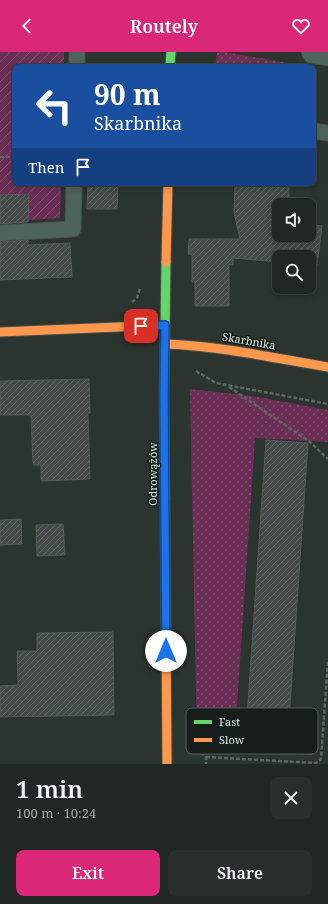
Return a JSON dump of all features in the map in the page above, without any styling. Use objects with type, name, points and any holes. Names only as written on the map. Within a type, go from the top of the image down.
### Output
[{"type":"street","points":[[170,64],[171,52]]},
{"type":"street","points":[[313,52],[328,54]]},
{"type":"street","name":"Odrowążów","points":[[167,764],[164,344],[168,186]]},
{"type":"street","points":[[0,332],[165,325]]},
{"type":"street","name":"Skarbnika","points":[[164,344],[207,346],[328,368]]},
{"type":"lane","points":[[77,52],[77,64]]},
{"type":"lane","points":[[316,131],[328,133]]},
{"type":"lane","points":[[0,233],[73,229],[74,186]]},
{"type":"path","points":[[0,157],[12,157]]},
{"type":"path","points":[[192,368],[216,383],[328,404]]},
{"type":"path","points":[[227,385],[310,442],[328,459]]},
{"type":"path","points":[[206,757],[316,763],[321,759],[328,660]]},
{"type":"shaded area","points":[[0,52],[64,52],[64,64],[12,64],[12,186],[61,186],[60,218],[0,222]]},
{"type":"shaded area","points":[[217,52],[225,52],[294,64],[215,64]]},
{"type":"shaded area","points":[[190,389],[252,396],[328,410],[328,442],[255,438],[237,708],[196,708]]},
{"type":"building","points":[[88,186],[118,186],[117,209],[87,209]]},
{"type":"building","points":[[235,186],[289,186],[289,198],[272,198],[272,242],[316,242],[316,225],[322,226],[317,265],[316,250],[272,250],[272,261],[233,258],[233,264],[229,265],[229,306],[195,306],[195,282],[192,282],[192,254],[188,254],[189,239],[240,239],[234,212]]},
{"type":"building","points":[[29,194],[28,222],[0,224],[0,195]]},
{"type":"building","points":[[28,240],[28,245],[70,243],[72,277],[0,280],[0,242]]},
{"type":"building","points":[[89,379],[90,413],[88,413],[90,479],[41,481],[41,465],[33,465],[31,415],[0,415],[0,381]]},
{"type":"building","points":[[266,440],[308,443],[290,708],[248,708]]},
{"type":"building","points":[[21,519],[22,544],[0,545],[0,520]]},
{"type":"building","points":[[63,524],[65,555],[37,556],[36,525]]},
{"type":"building","points":[[113,632],[114,715],[0,717],[0,686],[18,685],[17,651],[37,651],[37,633]]},
{"type":"traffic: fast","points":[[170,64],[171,52]]},
{"type":"traffic: fast","points":[[165,498],[164,397],[166,262]]},
{"type":"traffic: slow","points":[[166,262],[168,186]]},
{"type":"traffic: slow","points":[[0,332],[165,325]]},
{"type":"traffic: slow","points":[[165,344],[206,347],[328,367]]},
{"type":"traffic: slow","points":[[165,498],[167,764]]},
{"type":"route","points":[[141,326],[165,325],[164,397],[166,651]]}]
